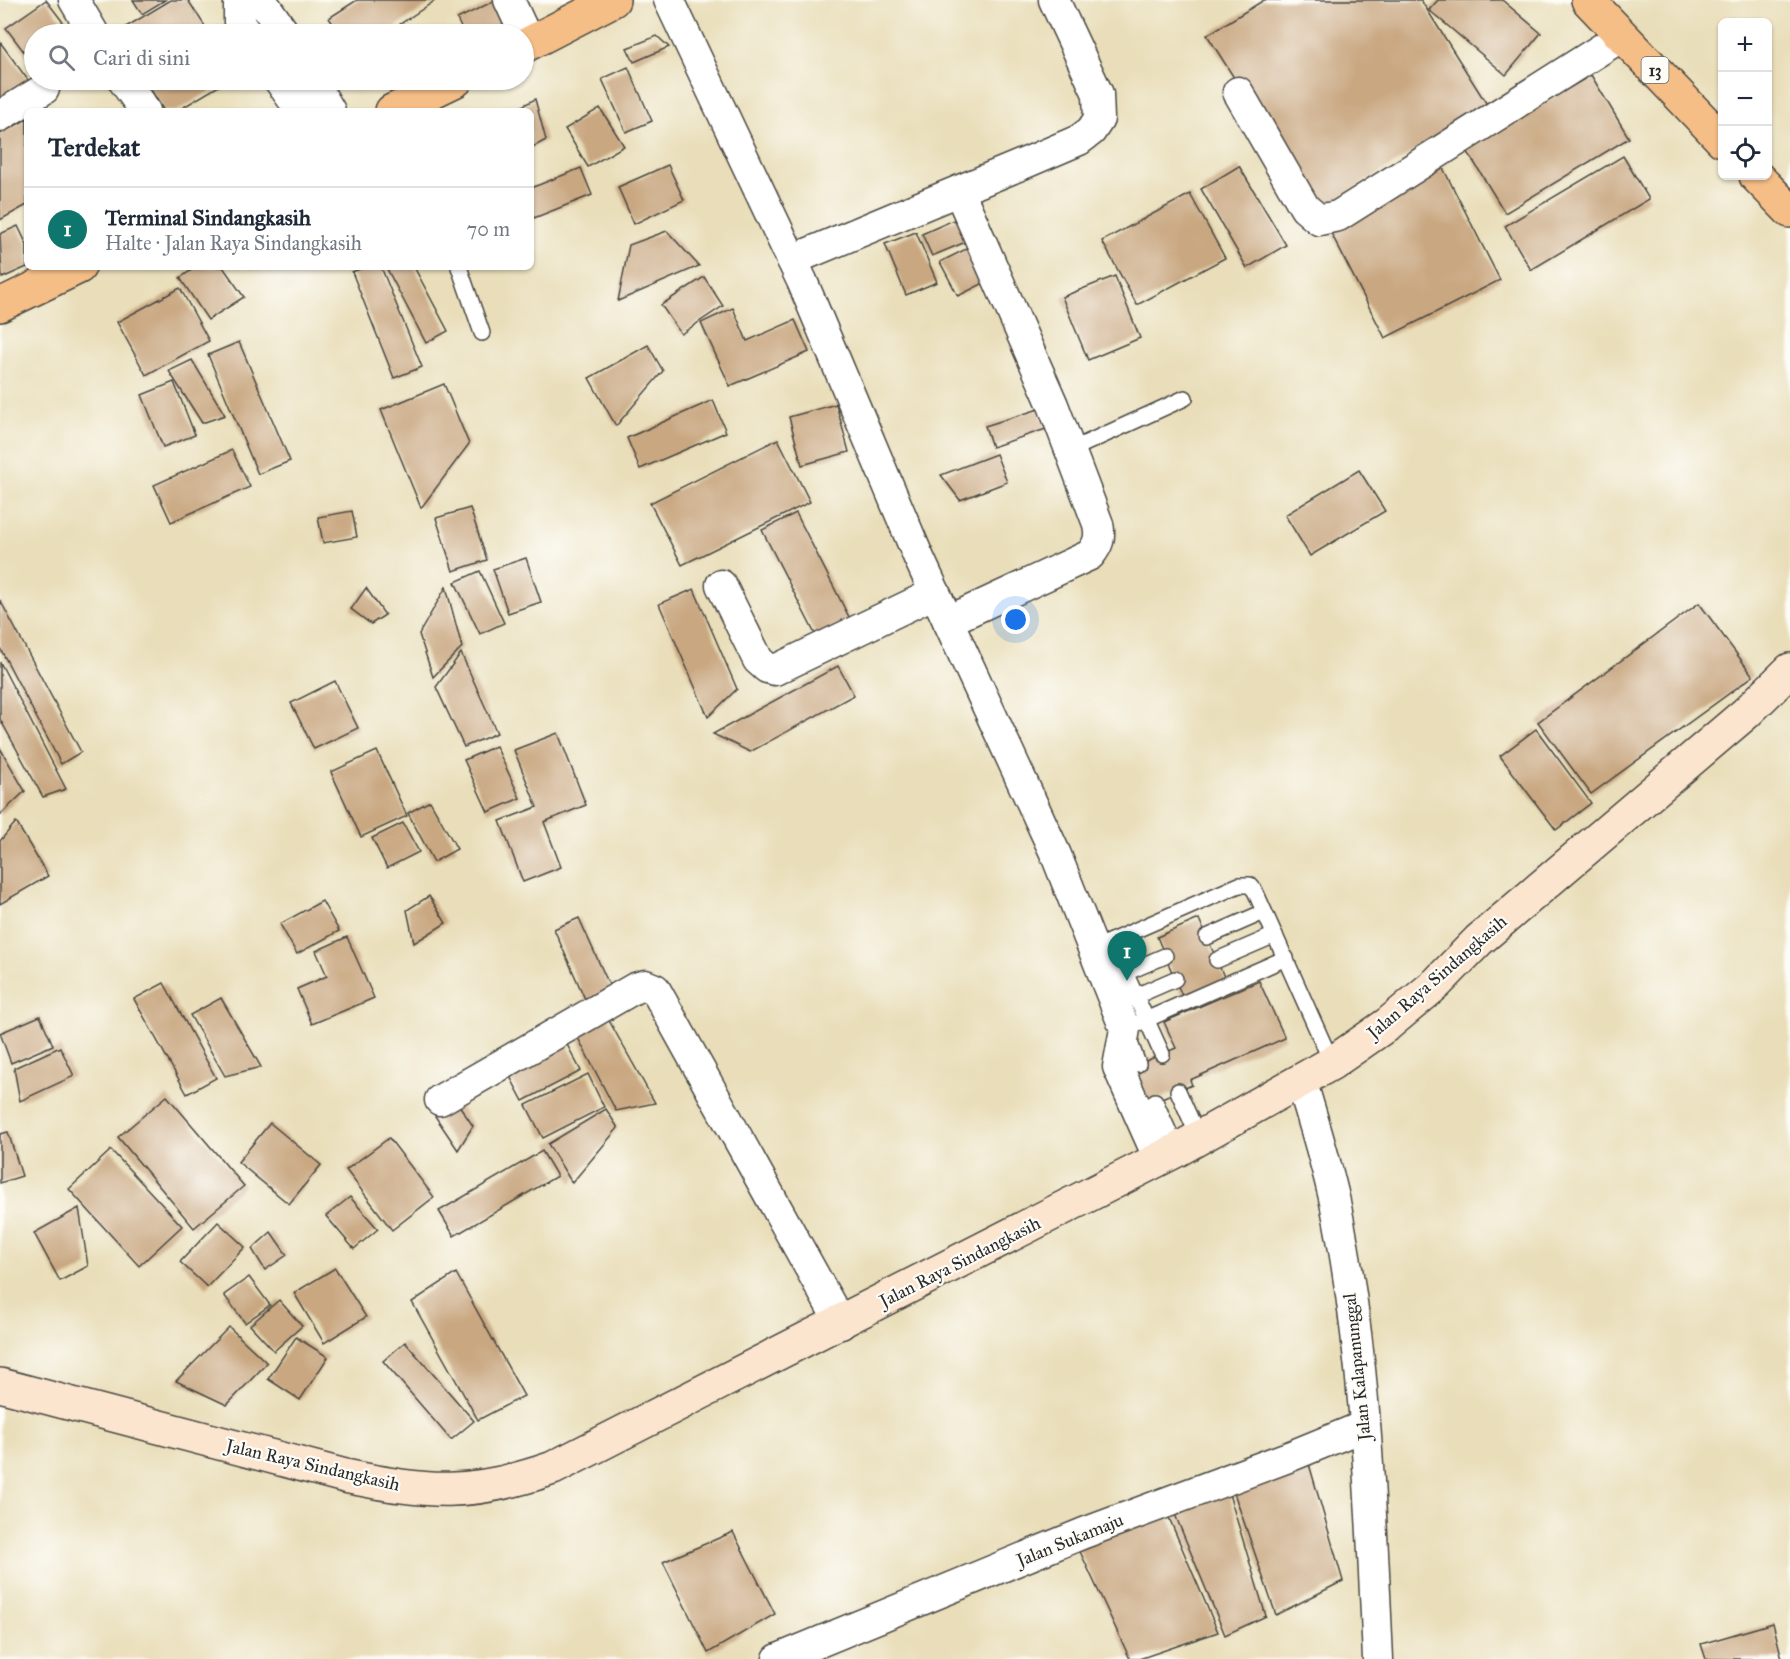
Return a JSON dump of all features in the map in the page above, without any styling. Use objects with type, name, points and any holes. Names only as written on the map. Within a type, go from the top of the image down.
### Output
[{"type":"highway","points":[[534,40],[613,0]]},
{"type":"highway","name":"13","points":[[1588,0],[1718,136]]},
{"type":"highway","points":[[401,108],[436,90]]},
{"type":"highway","points":[[1760,180],[1790,211]]},
{"type":"highway","points":[[0,304],[73,270]]},
{"type":"main road","name":"Jalan Raya Sindangkasih","points":[[0,1384],[345,1476],[443,1491],[485,1488],[552,1468],[841,1324],[1179,1149],[1332,1063],[1388,1024],[1437,982],[1479,940],[1746,712],[1790,670]]},
{"type":"street","points":[[74,0],[88,24]]},
{"type":"street","points":[[240,24],[239,0],[264,4],[278,24]]},
{"type":"street","points":[[508,0],[518,24]]},
{"type":"street","points":[[669,0],[792,260],[935,593],[1051,844],[1117,980],[1118,1067],[1179,1149]]},
{"type":"street","points":[[792,260],[1079,140],[1091,131],[1099,119],[1098,94],[1054,0]]},
{"type":"street","points":[[1238,92],[1305,208],[1319,220],[1338,216],[1622,36]]},
{"type":"street","points":[[0,116],[42,90]]},
{"type":"street","points":[[130,90],[143,108]]},
{"type":"street","points":[[286,90],[299,108]]},
{"type":"street","points":[[318,90],[328,108]]},
{"type":"street","points":[[948,621],[1090,555],[1097,546],[1100,536],[1098,524],[1071,450],[959,191]]},
{"type":"street","points":[[721,585],[758,660],[767,668],[775,669],[935,593]]},
{"type":"street","points":[[440,1100],[635,988],[645,985],[655,989],[841,1324]]},
{"type":"street","name":"Jalan Kalapanunggal","points":[[1301,1080],[1323,1153],[1345,1256],[1364,1426],[1378,1659]]},
{"type":"street","name":"Jalan Sukamaju","points":[[778,1659],[1084,1533],[1291,1456],[1364,1426]]},
{"type":"lane","points":[[460,270],[482,333]]},
{"type":"lane","points":[[1071,450],[1185,398]]},
{"type":"lane","points":[[1117,980],[1239,885],[1250,885],[1254,889],[1286,958],[1332,1063]]},
{"type":"lane","points":[[1207,937],[1264,912]]},
{"type":"lane","points":[[1217,960],[1275,935]]},
{"type":"lane","points":[[1117,980],[1165,956]]},
{"type":"lane","points":[[1117,980],[1286,958]]},
{"type":"lane","points":[[1117,980],[1175,979]]},
{"type":"lane","points":[[1117,980],[1162,1054]]},
{"type":"lane","points":[[1117,980],[1138,1064]]},
{"type":"lane","points":[[1178,1091],[1179,1149]]},
{"type":"lane","points":[[1155,1101],[1179,1149]]},
{"type":"building","points":[[46,0],[64,24],[24,24],[24,52],[6,28]]},
{"type":"building","points":[[133,0],[165,0],[142,14]]},
{"type":"building","points":[[171,0],[188,0],[204,24],[131,24]]},
{"type":"building","points":[[357,0],[436,0],[400,24],[333,24],[329,18]]},
{"type":"building","points":[[496,0],[509,24],[459,24],[457,19]]},
{"type":"building","points":[[1264,0],[1421,0],[1488,106],[1318,211],[1207,35]]},
{"type":"building","points":[[1438,0],[1502,0],[1541,33],[1506,75],[1429,10]]},
{"type":"building","points":[[657,36],[669,47],[634,62],[627,48]]},
{"type":"building","points":[[0,42],[24,75],[24,83],[0,100]]},
{"type":"building","points":[[628,67],[652,121],[626,132],[602,79]]},
{"type":"building","points":[[1591,75],[1629,138],[1505,213],[1466,149]]},
{"type":"building","points":[[151,90],[212,90],[182,108],[162,108]]},
{"type":"building","points":[[535,99],[546,140],[534,146],[534,108],[518,108]]},
{"type":"building","points":[[600,108],[624,146],[588,167],[565,129]]},
{"type":"building","points":[[24,121],[24,207],[0,220],[0,134]]},
{"type":"building","points":[[1623,156],[1649,199],[1531,270],[1505,226]]},
{"type":"building","points":[[668,165],[684,200],[634,224],[618,187]]},
{"type":"building","points":[[1239,166],[1286,245],[1247,268],[1201,189]]},
{"type":"building","points":[[581,168],[592,195],[534,218],[534,187]]},
{"type":"building","points":[[1443,168],[1500,280],[1385,338],[1328,227]]},
{"type":"building","points":[[1190,194],[1225,258],[1137,305],[1102,241]]},
{"type":"building","points":[[958,218],[968,241],[932,256],[922,234]]},
{"type":"building","points":[[18,226],[24,239],[24,268],[2,278],[0,234]]},
{"type":"building","points":[[667,231],[699,266],[618,301],[629,245]]},
{"type":"building","points":[[916,232],[937,282],[906,295],[885,244]]},
{"type":"building","points":[[972,246],[990,280],[958,296],[940,262]]},
{"type":"building","points":[[192,270],[225,270],[244,297],[208,320],[180,278]]},
{"type":"building","points":[[382,270],[422,367],[394,378],[352,272]]},
{"type":"building","points":[[388,270],[416,270],[448,331],[426,343]]},
{"type":"building","points":[[1115,276],[1140,338],[1088,360],[1062,297]]},
{"type":"building","points":[[704,277],[723,306],[681,334],[661,305]]},
{"type":"building","points":[[180,288],[209,341],[146,375],[117,322]]},
{"type":"building","points":[[733,308],[747,341],[795,320],[809,352],[730,386],[701,323]]},
{"type":"building","points":[[239,342],[290,461],[258,474],[208,355]]},
{"type":"building","points":[[648,345],[663,371],[616,426],[589,378]]},
{"type":"building","points":[[192,360],[225,415],[202,423],[169,371]]},
{"type":"building","points":[[174,382],[195,435],[163,447],[142,395]]},
{"type":"building","points":[[444,384],[469,444],[421,508],[381,410]]},
{"type":"building","points":[[713,400],[726,432],[640,469],[627,438]]},
{"type":"building","points":[[836,404],[849,452],[802,465],[789,417]]},
{"type":"building","points":[[1039,409],[1046,429],[992,447],[985,426]]},
{"type":"building","points":[[778,439],[810,502],[682,565],[650,503]]},
{"type":"building","points":[[232,450],[250,487],[171,522],[154,485]]},
{"type":"building","points":[[996,454],[1007,482],[960,500],[941,475]]},
{"type":"building","points":[[1359,470],[1385,511],[1310,556],[1285,515]]},
{"type":"building","points":[[470,508],[487,560],[453,571],[436,518]]},
{"type":"building","points":[[352,511],[357,537],[323,543],[318,517]]},
{"type":"building","points":[[796,513],[850,619],[816,636],[762,530]]},
{"type":"building","points":[[526,558],[541,602],[508,613],[493,569]]},
{"type":"building","points":[[480,571],[504,623],[480,634],[455,582]]},
{"type":"building","points":[[446,587],[462,647],[433,677],[419,634]]},
{"type":"building","points":[[366,588],[385,615],[371,624],[351,609]]},
{"type":"building","points":[[694,589],[737,689],[708,717],[659,604]]},
{"type":"building","points":[[0,600],[81,752],[61,764],[0,648]]},
{"type":"building","points":[[1699,603],[1753,676],[1591,794],[1538,722]]},
{"type":"building","points":[[461,653],[497,733],[464,747],[436,687]]},
{"type":"building","points":[[0,662],[66,789],[43,797],[0,719]]},
{"type":"building","points":[[838,666],[854,695],[750,752],[713,734]]},
{"type":"building","points":[[335,681],[358,728],[314,749],[291,703]]},
{"type":"building","points":[[1536,729],[1591,803],[1556,830],[1500,756]]},
{"type":"building","points":[[558,733],[586,805],[544,822],[561,867],[523,882],[500,821],[537,807],[514,750]]},
{"type":"building","points":[[496,746],[520,798],[488,812],[464,760]]},
{"type":"building","points":[[0,748],[25,791],[0,815]]},
{"type":"building","points":[[377,751],[407,816],[361,837],[331,772]]},
{"type":"building","points":[[430,801],[457,849],[434,862],[408,813]]},
{"type":"building","points":[[16,822],[48,876],[0,904],[0,841]]},
{"type":"building","points":[[403,823],[419,852],[387,868],[372,838]]},
{"type":"building","points":[[429,896],[446,923],[414,943],[407,910]]},
{"type":"building","points":[[322,901],[339,931],[297,954],[280,924]]},
{"type":"building","points":[[579,918],[615,998],[589,1008],[554,929]]},
{"type":"building","points":[[1199,919],[1225,979],[1183,998],[1157,937]]},
{"type":"building","points":[[347,937],[374,998],[312,1024],[297,989],[327,976],[316,951]]},
{"type":"building","points":[[1259,981],[1285,1038],[1190,1080],[1192,1085],[1141,1107],[1125,1070],[1176,1048],[1164,1022]]},
{"type":"building","points":[[164,983],[216,1078],[187,1094],[134,999]]},
{"type":"building","points":[[221,998],[261,1067],[225,1076],[190,1015]]},
{"type":"building","points":[[40,1016],[53,1045],[11,1063],[0,1033]]},
{"type":"building","points":[[607,1017],[655,1103],[616,1111],[576,1034]]},
{"type":"building","points":[[563,1037],[581,1071],[523,1101],[505,1067]]},
{"type":"building","points":[[60,1047],[74,1076],[20,1101],[14,1068]]},
{"type":"building","points":[[588,1074],[604,1107],[543,1138],[526,1105]]},
{"type":"building","points":[[167,1096],[244,1186],[194,1228],[118,1137]]},
{"type":"building","points":[[457,1102],[473,1126],[458,1150],[435,1116]]},
{"type":"building","points":[[606,1109],[618,1128],[572,1183],[548,1144]]},
{"type":"building","points":[[270,1123],[321,1165],[289,1204],[238,1162]]},
{"type":"building","points":[[8,1132],[22,1176],[0,1183],[0,1134]]},
{"type":"building","points":[[389,1138],[434,1197],[392,1230],[346,1170]]},
{"type":"building","points":[[111,1150],[182,1226],[139,1266],[69,1189]]},
{"type":"building","points":[[542,1151],[557,1176],[454,1236],[439,1211]]},
{"type":"building","points":[[350,1197],[378,1229],[354,1249],[326,1216]]},
{"type":"building","points":[[79,1208],[88,1266],[60,1281],[34,1233]]},
{"type":"building","points":[[218,1222],[245,1247],[207,1287],[180,1262]]},
{"type":"building","points":[[271,1232],[287,1255],[265,1270],[252,1249]]},
{"type":"building","points":[[335,1268],[366,1317],[324,1343],[294,1293]]},
{"type":"building","points":[[456,1273],[524,1396],[478,1420],[412,1302]]},
{"type":"building","points":[[249,1277],[270,1305],[245,1323],[224,1295]]},
{"type":"building","points":[[279,1300],[302,1326],[274,1351],[250,1325]]},
{"type":"building","points":[[229,1327],[267,1363],[227,1405],[176,1381]]},
{"type":"building","points":[[296,1337],[328,1357],[300,1400],[268,1379]]},
{"type":"building","points":[[405,1342],[474,1421],[451,1440],[383,1361]]},
{"type":"building","points":[[1309,1464],[1343,1581],[1276,1615],[1232,1487]]},
{"type":"building","points":[[1229,1494],[1266,1616],[1225,1635],[1174,1512]]},
{"type":"building","points":[[1167,1513],[1218,1632],[1139,1659],[1130,1659],[1077,1545]]},
{"type":"building","points":[[733,1532],[775,1614],[708,1653],[663,1562]]},
{"type":"building","points":[[1773,1623],[1782,1659],[1706,1659],[1701,1644]]},
{"type":"place","name":"Terminal Sindangkasih","points":[[1127,981]]}]
